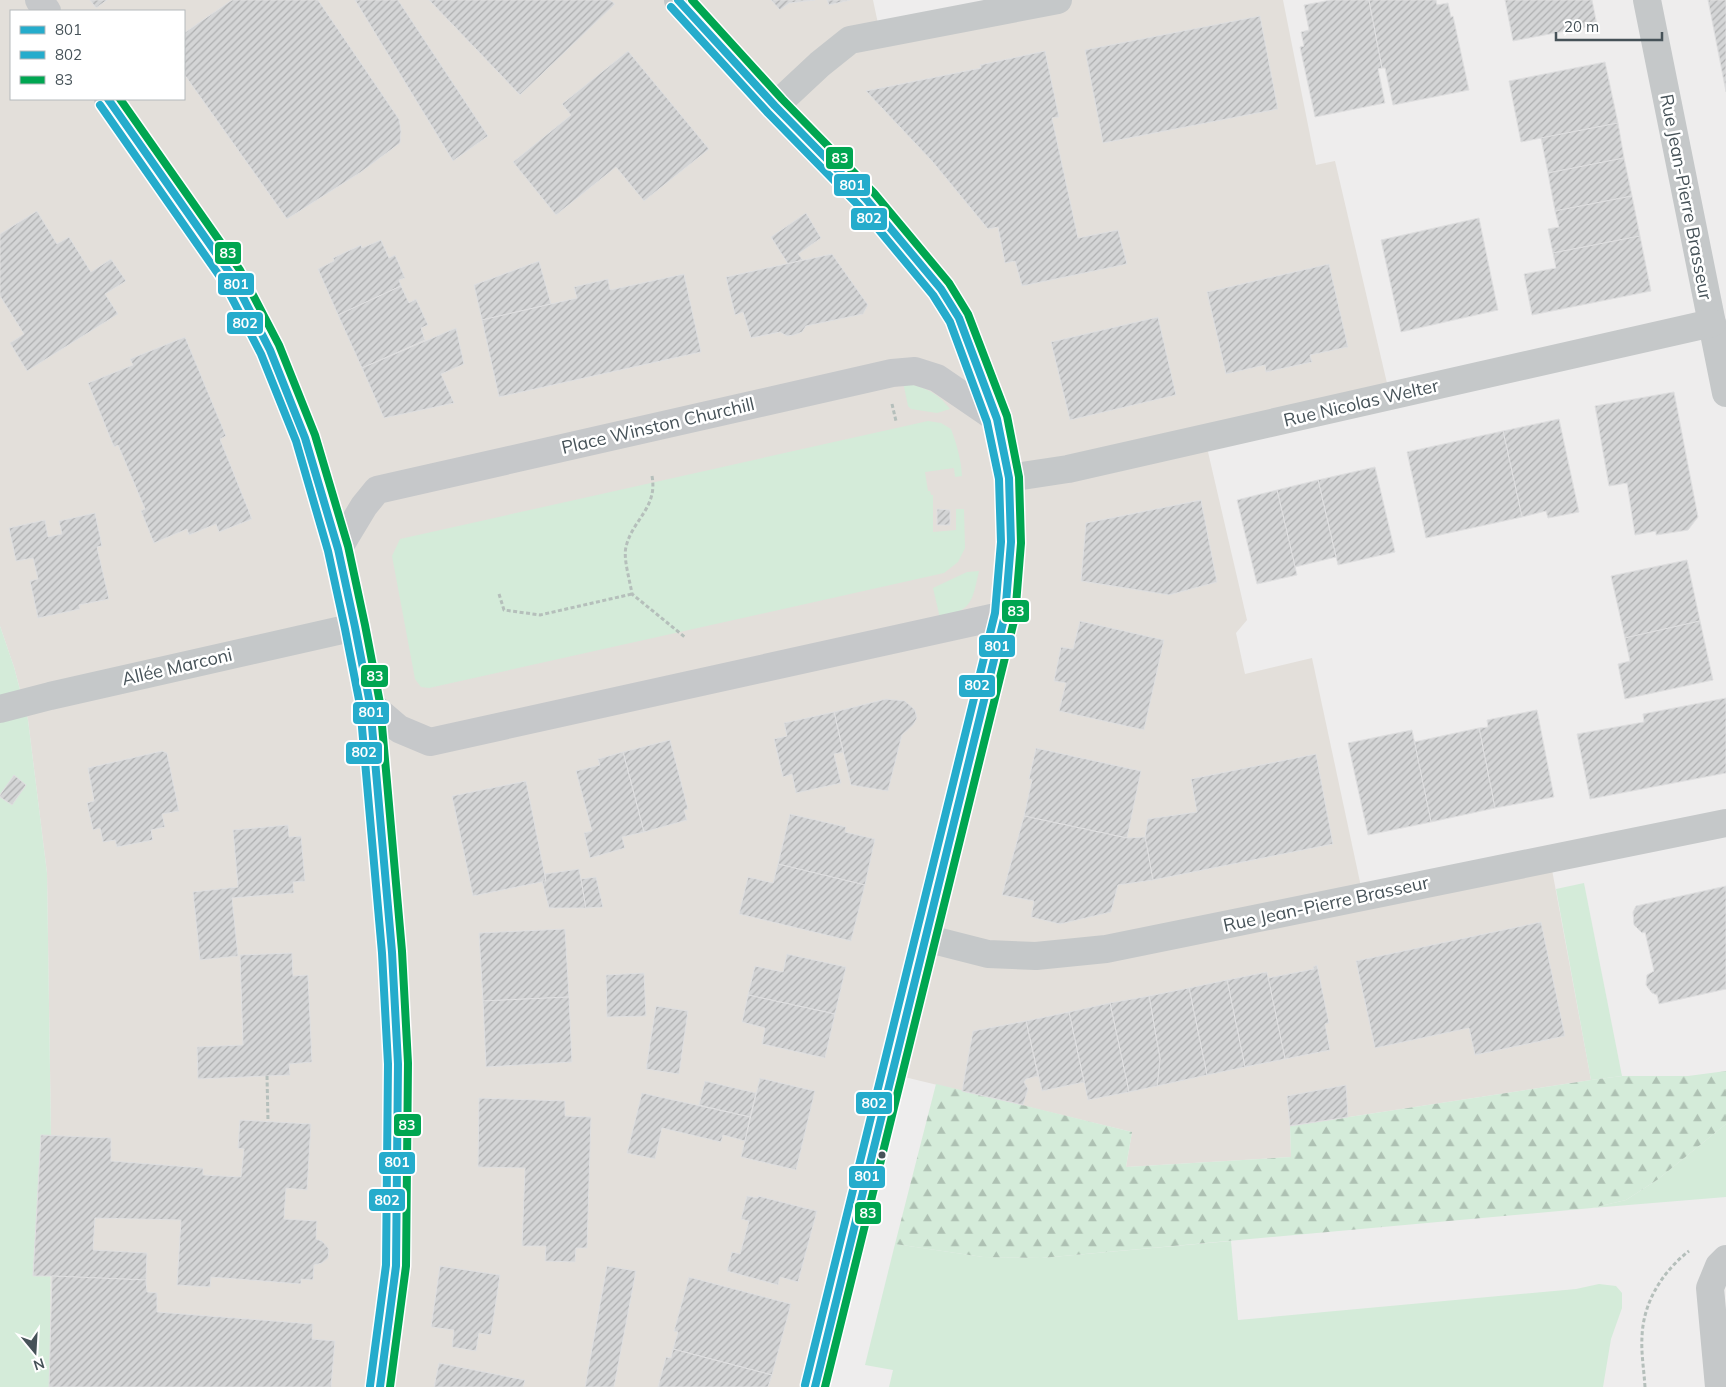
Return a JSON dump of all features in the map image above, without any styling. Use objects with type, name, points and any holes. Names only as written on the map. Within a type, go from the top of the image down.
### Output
[{"type":"main road","points":[[678,0],[775,106],[866,199],[941,289],[959,318],[997,419],[1009,478],[1011,542],[1005,615],[815,1387]]},
{"type":"main road","points":[[109,100],[232,276],[266,341],[305,438],[338,549],[355,627],[370,704],[392,952],[398,1064],[396,1266],[380,1387]]},
{"type":"main road","name":"Place Winston Churchill","points":[[338,549],[364,506],[377,490],[892,373],[915,371],[937,378],[997,419]]},
{"type":"main road","points":[[370,704],[399,729],[430,742],[1005,615]]},
{"type":"street","points":[[775,106],[820,64],[850,40],[1058,0]]},
{"type":"street","name":"Rue Jean-Pierre Brasseur","points":[[1647,0],[1726,394]]},
{"type":"street","name":"Rue Nicolas Welter","points":[[1009,478],[1068,469],[1712,323]]},
{"type":"street","name":"Allée Marconi","points":[[0,710],[50,696],[355,627]]},
{"type":"street","name":"Rue Jean-Pierre Brasseur","points":[[925,938],[988,954],[1036,956],[1106,949],[1726,823]]},
{"type":"street","points":[[1719,1387],[1710,1288],[1719,1266],[1726,1259]]},
{"type":"path","points":[[652,476],[654,493],[648,508],[629,537],[625,550],[632,594],[686,638]]},
{"type":"path","points":[[499,594],[504,610],[540,615],[632,594]]},
{"type":"path","points":[[267,1076],[268,1121]]},
{"type":"path","points":[[1646,1387],[1642,1336],[1646,1309],[1658,1284],[1676,1260],[1692,1248]]},
{"type":"shaded area","points":[[0,0],[873,0],[880,33],[1058,0],[1283,0],[1316,165],[1335,161],[1390,396],[1205,439],[1247,620],[1236,633],[1245,674],[1312,658],[1363,896],[1550,859],[1591,1080],[1290,1126],[1291,1157],[1126,1167],[1132,1132],[892,1074],[815,1387],[50,1387],[51,1135],[47,873],[28,720],[14,667],[0,626]]},
{"type":"green space","points":[[903,382],[918,386],[935,394],[950,409],[937,413],[911,409],[908,406]]},
{"type":"green space","points":[[928,421],[941,423],[951,429],[958,452],[962,476],[955,477],[954,468],[925,472],[928,491],[933,495],[933,532],[956,530],[956,509],[964,509],[965,548],[958,562],[944,573],[429,688],[421,687],[415,679],[392,556],[400,539]]},
{"type":"green space","points":[[979,571],[975,590],[965,608],[940,618],[933,588],[967,572]]},
{"type":"green space","points":[[0,626],[14,667],[28,720],[47,873],[51,1135],[50,1387],[0,1387]]},
{"type":"green space","points":[[1584,883],[1622,1076],[1591,1080],[1556,889]]},
{"type":"green space","points":[[1726,1071],[1726,1124],[1657,1180],[1626,1200],[1592,1208],[1041,1258],[983,1257],[895,1244],[936,1084],[1132,1132],[1126,1167],[1291,1157],[1290,1126],[1622,1076],[1688,1076]]},
{"type":"green space","points":[[1726,1124],[1726,1197],[1592,1208],[1626,1200],[1657,1180]]},
{"type":"green space","points":[[1231,1241],[1238,1320],[1576,1289],[1599,1284],[1616,1286],[1622,1293],[1622,1308],[1611,1339],[1603,1387],[889,1387],[893,1370],[865,1365],[895,1244],[983,1257],[1041,1258]]},
{"type":"building","points":[[90,0],[107,0],[96,8]]},
{"type":"building","points":[[232,0],[318,0],[399,119],[400,143],[361,172],[287,219],[185,75],[185,32]]},
{"type":"building","points":[[355,0],[398,0],[488,136],[453,161]]},
{"type":"building","points":[[429,0],[610,0],[615,4],[520,95]]},
{"type":"building","points":[[771,0],[815,0],[789,3],[780,10]]},
{"type":"building","points":[[827,0],[850,0],[829,5]]},
{"type":"building","points":[[1331,0],[1369,0],[1382,68],[1378,69],[1385,103],[1315,117],[1300,47],[1304,46],[1301,32],[1309,30],[1304,5]]},
{"type":"building","points":[[1369,0],[1436,0],[1437,5],[1448,3],[1451,17],[1453,16],[1469,90],[1393,105],[1385,68],[1382,68]]},
{"type":"building","points":[[1505,0],[1592,0],[1597,25],[1513,41]]},
{"type":"building","points":[[1708,0],[1726,0],[1726,92]]},
{"type":"building","points":[[1260,16],[1278,109],[1103,143],[1085,50]]},
{"type":"building","points":[[628,51],[709,149],[644,201],[616,167],[556,215],[513,162],[571,115],[562,104]]},
{"type":"building","points":[[1045,51],[1059,117],[1052,118],[1078,238],[1118,230],[1127,264],[1022,286],[1015,261],[1005,263],[998,227],[988,229],[932,161],[866,91],[981,68],[980,65]]},
{"type":"building","points":[[1605,62],[1618,123],[1521,142],[1509,81]]},
{"type":"building","points":[[1618,123],[1624,158],[1548,173],[1541,138]]},
{"type":"building","points":[[1624,158],[1632,196],[1555,211],[1548,173]]},
{"type":"building","points":[[1632,196],[1640,236],[1553,253],[1548,229],[1559,227],[1555,211]]},
{"type":"building","points":[[37,211],[57,244],[69,237],[91,272],[111,259],[126,281],[105,294],[118,314],[27,371],[10,343],[24,334],[0,296],[0,234]]},
{"type":"building","points":[[806,213],[821,238],[798,254],[803,260],[788,264],[771,237]]},
{"type":"building","points":[[1479,218],[1498,310],[1401,332],[1381,240]]},
{"type":"building","points":[[1640,236],[1651,291],[1532,315],[1524,274],[1556,268],[1553,253]]},
{"type":"building","points":[[381,240],[389,258],[395,255],[405,278],[399,280],[401,286],[338,315],[318,269],[334,261],[333,258],[361,245],[362,248]]},
{"type":"building","points":[[832,254],[868,305],[863,314],[806,326],[802,332],[794,335],[787,336],[780,332],[751,338],[743,312],[735,315],[726,277]]},
{"type":"building","points":[[539,261],[551,304],[482,320],[474,285]]},
{"type":"building","points":[[1329,264],[1348,347],[1310,355],[1312,362],[1266,372],[1265,365],[1226,374],[1207,292]]},
{"type":"building","points":[[684,274],[701,352],[499,397],[482,320],[577,298],[574,287],[608,279],[610,290]]},
{"type":"building","points":[[401,286],[409,303],[416,299],[428,325],[421,328],[425,340],[362,368],[338,315]]},
{"type":"building","points":[[1158,317],[1176,395],[1070,420],[1051,342]]},
{"type":"building","points":[[456,328],[464,364],[441,374],[454,403],[384,418],[362,368]]},
{"type":"building","points":[[185,337],[226,436],[220,439],[252,519],[219,532],[216,524],[189,535],[187,529],[154,543],[141,511],[145,509],[118,445],[114,447],[88,383],[133,365],[130,359]]},
{"type":"building","points":[[1674,392],[1698,517],[1688,530],[1656,535],[1656,531],[1635,535],[1627,483],[1609,486],[1595,406]]},
{"type":"building","points":[[1559,419],[1579,512],[1548,518],[1546,511],[1522,517],[1503,431]]},
{"type":"building","points":[[1503,431],[1522,517],[1426,538],[1407,452]]},
{"type":"building","points":[[1375,467],[1395,552],[1338,565],[1318,480]]},
{"type":"building","points":[[1318,480],[1336,557],[1295,567],[1277,490]]},
{"type":"building","points":[[1277,490],[1297,575],[1257,584],[1237,500]]},
{"type":"building","points":[[1201,500],[1217,582],[1169,595],[1081,581],[1086,523]]},
{"type":"building","points":[[937,509],[950,510],[950,525],[937,525]]},
{"type":"building","points":[[95,513],[102,546],[97,547],[109,599],[79,605],[80,609],[38,618],[30,581],[38,579],[33,558],[16,561],[9,528],[45,520],[48,537],[62,534],[59,521]]},
{"type":"building","points":[[1687,560],[1700,621],[1625,638],[1611,576]]},
{"type":"building","points":[[1080,621],[1164,640],[1144,730],[1059,711],[1066,683],[1054,681],[1061,647],[1073,649]]},
{"type":"building","points":[[1700,621],[1713,680],[1625,699],[1618,664],[1630,661],[1625,638]]},
{"type":"building","points":[[1726,698],[1726,773],[1590,799],[1577,734],[1644,722],[1643,714]]},
{"type":"building","points":[[886,699],[905,701],[915,710],[917,718],[913,725],[902,735],[888,791],[851,785],[834,712]]},
{"type":"building","points":[[1537,710],[1554,797],[1495,808],[1479,728],[1488,727],[1487,720]]},
{"type":"building","points":[[834,712],[843,752],[834,754],[841,783],[796,793],[792,774],[783,777],[774,739],[787,736],[784,723]]},
{"type":"building","points":[[1479,728],[1495,808],[1431,822],[1414,742]]},
{"type":"building","points":[[1412,730],[1431,822],[1368,835],[1348,743]]},
{"type":"building","points":[[670,740],[688,809],[684,810],[687,820],[644,832],[623,752]]},
{"type":"building","points":[[1036,748],[1141,771],[1127,838],[1024,816],[1032,780],[1029,779]]},
{"type":"building","points":[[162,751],[167,753],[179,811],[162,814],[165,827],[151,830],[153,840],[117,847],[115,840],[103,842],[100,828],[93,830],[87,803],[94,801],[88,768]]},
{"type":"building","points":[[623,752],[644,832],[622,837],[625,848],[590,858],[584,833],[592,831],[576,771],[600,765],[598,759]]},
{"type":"building","points":[[1316,754],[1333,844],[1153,880],[1145,837],[1148,819],[1197,812],[1191,779]]},
{"type":"building","points":[[14,775],[26,785],[12,805],[0,797],[0,795]]},
{"type":"building","points":[[526,781],[546,881],[473,896],[452,796]]},
{"type":"building","points":[[790,814],[846,827],[845,832],[875,839],[865,885],[778,864]]},
{"type":"building","points":[[1024,816],[1127,838],[1145,837],[1153,880],[1118,885],[1111,912],[1060,924],[1031,917],[1034,901],[1002,895]]},
{"type":"building","points":[[288,825],[289,837],[301,836],[305,881],[293,882],[294,893],[232,898],[238,956],[200,960],[193,892],[238,887],[233,830]]},
{"type":"building","points":[[778,864],[865,885],[851,941],[739,914],[748,877],[773,883]]},
{"type":"building","points":[[579,869],[586,908],[549,908],[542,881],[546,881],[545,874]]},
{"type":"building","points":[[596,877],[603,907],[586,908],[581,879]]},
{"type":"building","points":[[1726,886],[1726,989],[1659,1004],[1657,995],[1652,993],[1646,985],[1647,975],[1654,971],[1645,932],[1642,933],[1634,925],[1633,912],[1636,906]]},
{"type":"building","points":[[1541,922],[1565,1036],[1475,1055],[1469,1028],[1375,1048],[1356,961]]},
{"type":"building","points":[[565,929],[569,997],[483,1001],[479,933]]},
{"type":"building","points":[[292,953],[293,976],[308,975],[312,1062],[289,1064],[290,1075],[198,1079],[197,1047],[243,1045],[240,955]]},
{"type":"building","points":[[787,954],[846,967],[835,1014],[748,995],[755,966],[783,972]]},
{"type":"building","points":[[1317,965],[1329,1023],[1325,1024],[1330,1050],[1285,1059],[1268,978],[1314,969],[1313,967]]},
{"type":"building","points":[[1267,972],[1285,1059],[1245,1067],[1227,980]]},
{"type":"building","points":[[644,973],[646,1016],[607,1017],[606,975]]},
{"type":"building","points":[[1227,980],[1245,1067],[1207,1075],[1189,988]]},
{"type":"building","points":[[1189,988],[1207,1075],[1157,1086],[1160,1059],[1149,996]]},
{"type":"building","points":[[748,995],[835,1014],[825,1058],[762,1044],[765,1028],[742,1022]]},
{"type":"building","points":[[1149,996],[1160,1059],[1157,1086],[1129,1092],[1110,1003]]},
{"type":"building","points":[[569,997],[572,1062],[486,1067],[483,1001]]},
{"type":"building","points":[[1110,1003],[1129,1092],[1088,1100],[1069,1012]]},
{"type":"building","points":[[656,1006],[688,1011],[679,1074],[646,1069]]},
{"type":"building","points":[[1069,1012],[1084,1082],[1042,1091],[1026,1021]]},
{"type":"building","points":[[1026,1021],[1038,1076],[1026,1079],[1024,1082],[1028,1089],[1023,1105],[962,1091],[973,1031]]},
{"type":"building","points":[[760,1078],[815,1091],[796,1170],[741,1157]]},
{"type":"building","points":[[705,1081],[756,1093],[750,1117],[699,1105]]},
{"type":"building","points":[[1346,1085],[1348,1117],[1290,1126],[1287,1096]]},
{"type":"building","points":[[642,1093],[750,1117],[745,1141],[723,1135],[721,1142],[662,1128],[655,1159],[627,1153]]},
{"type":"building","points":[[479,1098],[565,1101],[565,1116],[591,1117],[587,1248],[576,1248],[575,1262],[545,1261],[546,1246],[522,1246],[525,1168],[478,1167]]},
{"type":"building","points":[[240,1120],[311,1124],[307,1190],[286,1188],[284,1219],[317,1221],[316,1239],[322,1241],[329,1249],[328,1258],[322,1263],[314,1265],[313,1280],[301,1279],[301,1284],[211,1277],[210,1287],[177,1285],[181,1220],[95,1218],[93,1250],[147,1253],[146,1280],[33,1276],[41,1135],[111,1138],[111,1161],[203,1168],[203,1175],[241,1177],[244,1149],[238,1148]]},
{"type":"building","points":[[747,1196],[758,1198],[758,1196],[817,1211],[798,1282],[780,1277],[778,1285],[727,1271],[732,1252],[740,1254],[749,1221],[741,1219]]},
{"type":"building","points":[[440,1266],[500,1275],[491,1335],[479,1333],[476,1351],[452,1347],[454,1330],[431,1327]]},
{"type":"building","points":[[607,1266],[636,1271],[614,1387],[585,1387]]},
{"type":"building","points":[[52,1276],[146,1280],[147,1292],[157,1293],[157,1312],[313,1324],[312,1339],[335,1341],[331,1387],[49,1387]]},
{"type":"building","points":[[689,1277],[791,1304],[772,1375],[673,1349],[678,1332],[674,1331]]},
{"type":"building","points":[[673,1349],[772,1375],[768,1387],[658,1387],[666,1357],[671,1358]]},
{"type":"building","points":[[439,1363],[525,1380],[523,1387],[434,1387]]},
{"type":"transit line","name":"801","points":[[678,0],[775,106],[866,199],[941,289],[959,318],[997,419],[1009,478],[1011,542],[1005,615],[815,1387]]},
{"type":"transit line","name":"83","points":[[692,0],[782,99],[874,193],[949,283],[968,314],[1007,416],[1019,477],[1021,543],[1015,617],[825,1387]]},
{"type":"transit line","name":"802","points":[[671,7],[768,113],[859,206],[933,295],[950,322],[987,422],[999,479],[1001,542],[995,613],[805,1385]]},
{"type":"transit line","name":"801","points":[[109,100],[232,276],[270,350],[305,438],[338,549],[355,627],[370,704],[392,952],[398,1064],[396,1266],[380,1387]]},
{"type":"transit line","name":"83","points":[[121,100],[240,270],[279,345],[315,435],[348,546],[365,625],[380,703],[402,951],[408,1063],[406,1266],[390,1387]]},
{"type":"transit line","name":"802","points":[[100,105],[223,281],[261,354],[296,441],[328,551],[345,629],[360,705],[382,953],[388,1064],[386,1265],[370,1386]]}]
